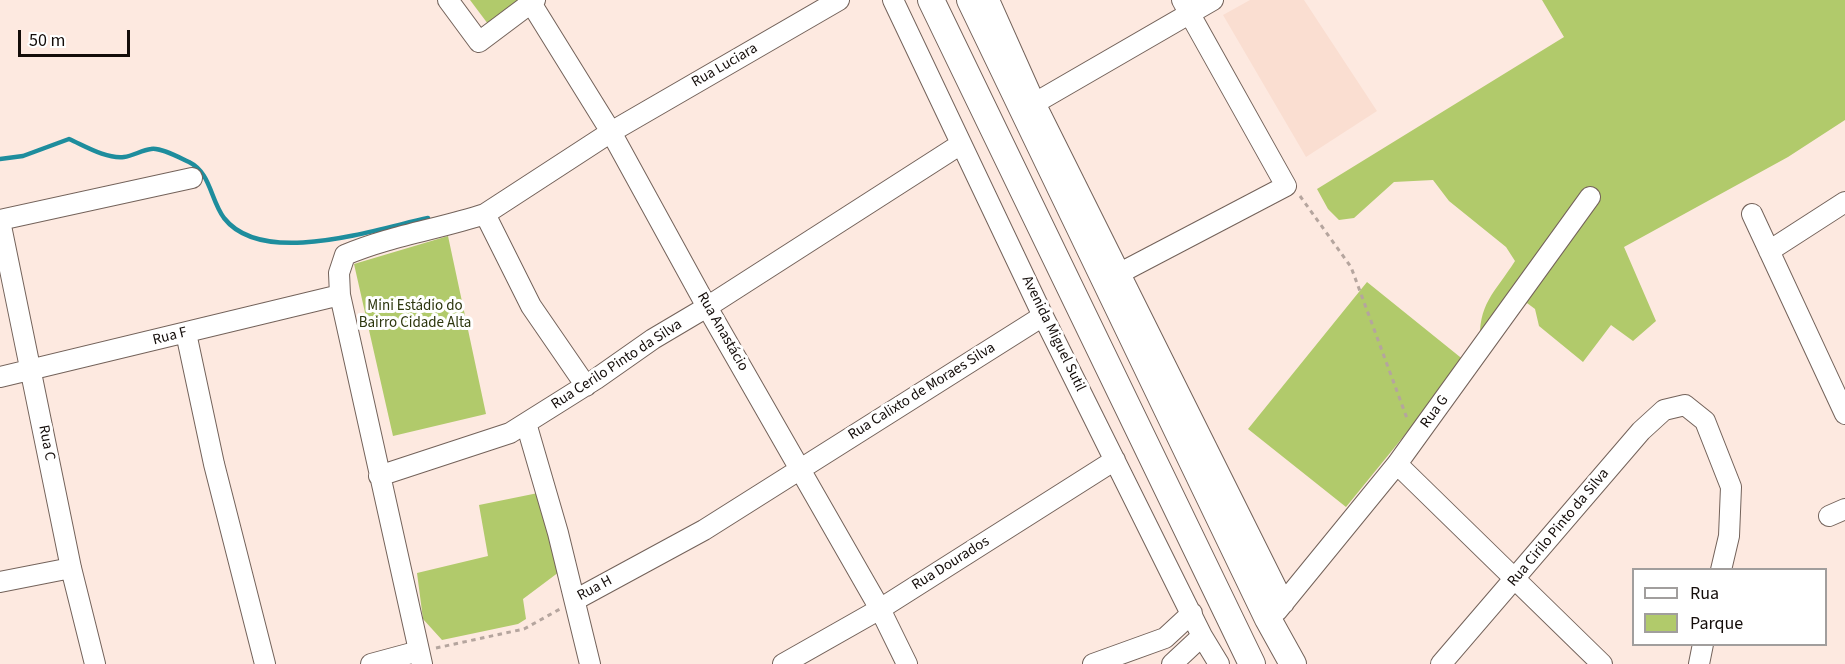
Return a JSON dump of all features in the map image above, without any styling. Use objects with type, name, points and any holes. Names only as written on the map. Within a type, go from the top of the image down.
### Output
[{"type":"main road","points":[[931,0],[1252,664]]},
{"type":"main road","points":[[970,0],[1276,611],[1293,664]]},
{"type":"street","points":[[448,0],[479,42],[533,2]]},
{"type":"street","name":"Rua Luciara","points":[[340,295],[339,273],[345,255],[378,242],[432,231],[485,214],[611,132],[839,0]]},
{"type":"street","name":"Avenida Miguel Sutil","points":[[893,0],[1043,316],[1202,636],[1219,664]]},
{"type":"street","points":[[989,0],[1035,103],[1120,273],[1276,611]]},
{"type":"street","points":[[1035,103],[1186,7],[1213,0]]},
{"type":"street","name":"Rua Anastácio","points":[[533,2],[611,132],[707,308],[880,609],[907,664]]},
{"type":"street","points":[[1120,273],[1286,186],[1186,7]]},
{"type":"street","name":"Rua Cerilo Pinto da Silva","points":[[379,476],[510,433],[585,386],[653,339],[707,308],[961,144]]},
{"type":"street","points":[[0,221],[192,178]]},
{"type":"street","name":"Rua G","points":[[1276,611],[1397,465],[1590,197]]},
{"type":"street","points":[[1769,251],[1845,202]]},
{"type":"street","points":[[485,214],[531,306],[585,386]]},
{"type":"street","points":[[1752,214],[1845,414]]},
{"type":"street","name":"Rua C","points":[[0,221],[71,568],[95,664]]},
{"type":"street","points":[[340,295],[421,658],[371,664]]},
{"type":"street","name":"Rua F","points":[[0,377],[340,295]]},
{"type":"street","name":"Rua Calixto de Moraes Silva","points":[[800,468],[1043,316]]},
{"type":"street","points":[[186,333],[214,464],[265,664]]},
{"type":"street","name":"Rua Cirilo Pinto da Silva","points":[[1441,664],[1641,431],[1664,410],[1685,405],[1705,421],[1731,488],[1729,536],[1721,568]]},
{"type":"street","points":[[526,423],[575,600],[590,664]]},
{"type":"street","name":"Rua Dourados","points":[[783,664],[880,609],[1115,460]]},
{"type":"street","points":[[1397,465],[1602,664]]},
{"type":"street","name":"Rua H","points":[[575,600],[704,530],[800,468]]},
{"type":"street","points":[[0,582],[71,568]]},
{"type":"street","points":[[1093,664],[1166,638],[1192,614]]},
{"type":"street","points":[[1172,664],[1202,636]]},
{"type":"street","points":[[1699,664],[1703,646]]},
{"type":"path","points":[[1286,186],[1298,194],[1351,267],[1415,440]]},
{"type":"path","name":"Rua H","points":[[421,658],[524,629],[575,600]]},
{"type":"shaded area","points":[[1250,0],[1304,0],[1377,111],[1306,157],[1223,15]]},
{"type":"green space","points":[[470,0],[526,0],[491,28]]},
{"type":"green space","points":[[1542,0],[1845,0],[1845,120],[1788,157],[1624,247],[1656,321],[1633,341],[1611,325],[1583,362],[1539,326],[1535,309],[1527,303],[1480,345],[1480,331],[1485,309],[1494,291],[1515,261],[1506,247],[1449,201],[1433,180],[1394,182],[1354,218],[1339,220],[1328,209],[1317,189],[1564,37]]},
{"type":"green space","name":"Mini Estádio do Bairro Cidade Alta","points":[[448,236],[486,414],[393,436],[354,264]]},
{"type":"green space","points":[[1367,282],[1465,361],[1346,507],[1248,429]]},
{"type":"green space","points":[[538,493],[559,572],[523,599],[526,619],[518,624],[442,640],[423,619],[417,573],[488,556],[479,505]]},
{"type":"waterway","points":[[0,159],[23,156],[69,139],[117,157],[151,149],[165,151],[189,162],[202,173],[224,218],[242,233],[265,241],[292,243],[321,241],[428,218]]}]
